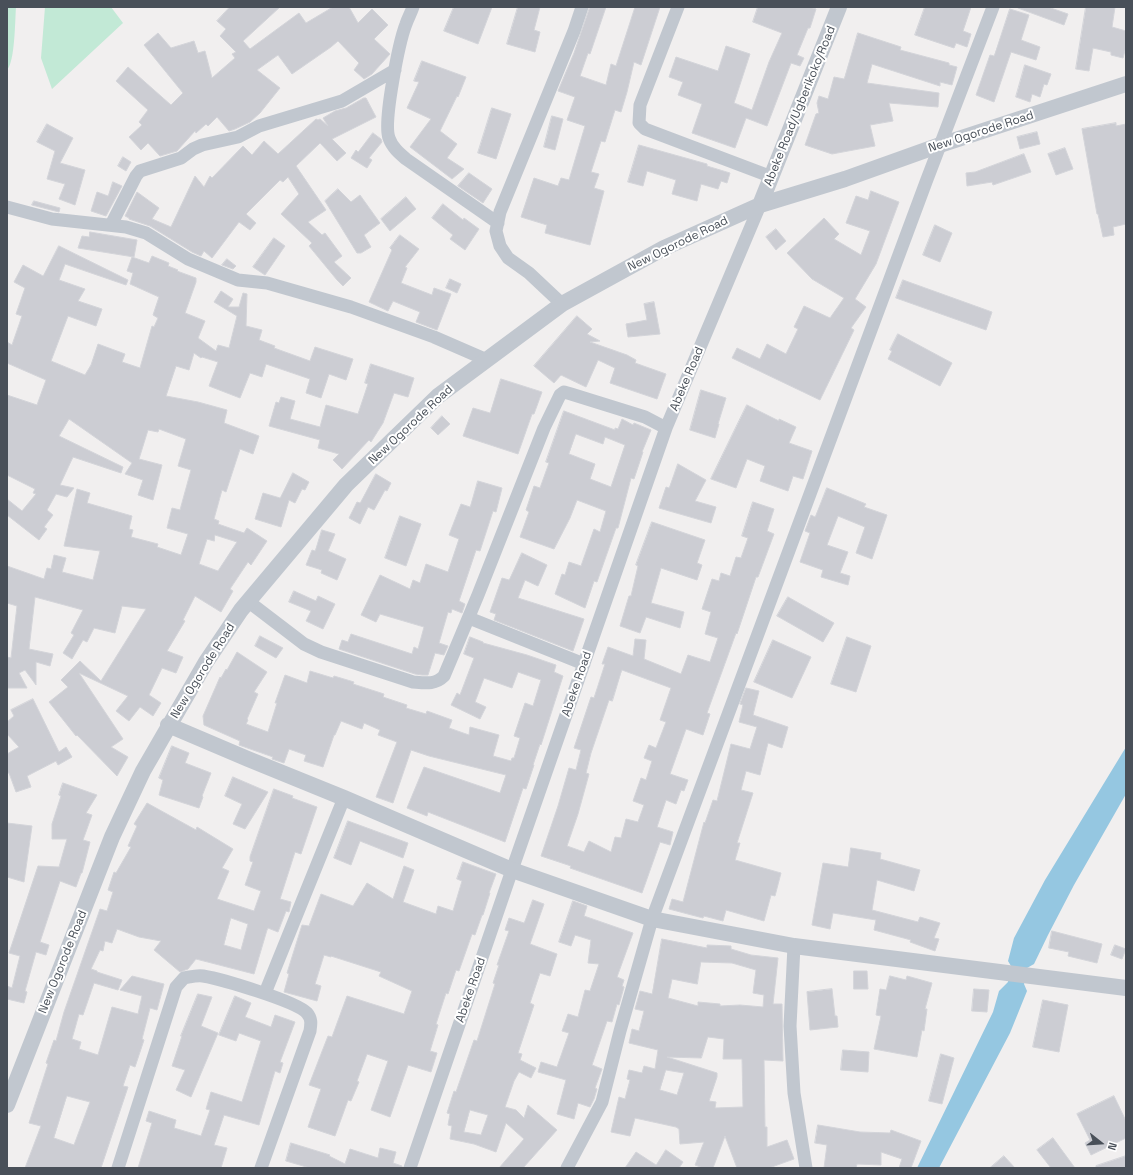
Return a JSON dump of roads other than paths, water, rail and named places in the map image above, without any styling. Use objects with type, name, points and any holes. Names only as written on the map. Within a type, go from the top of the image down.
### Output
[{"type":"street","points":[[413,7],[405,24],[394,70],[386,126],[388,138],[395,149],[406,159],[498,223]]},
{"type":"street","points":[[562,304],[529,273],[508,258],[500,246],[496,231],[500,212],[574,31],[582,7]]},
{"type":"street","points":[[678,7],[640,105],[639,123],[645,129],[772,177]]},
{"type":"street","name":"Abeke Road/Ugberikoko/Road","points":[[760,205],[839,7]]},
{"type":"street","points":[[567,1168],[602,1102],[620,1031],[652,919],[940,145],[993,7]]},
{"type":"street","points":[[110,225],[140,171],[181,158],[193,148],[238,137],[259,126],[342,101],[394,70]]},
{"type":"street","name":"New Ogorode Road","points":[[7,1105],[112,837],[143,771],[206,662],[249,602],[346,485],[438,396],[562,304],[664,248],[760,205],[845,179],[940,145],[1126,84]]},
{"type":"street","name":"Abeke Road","points":[[410,1168],[666,428],[760,205]]},
{"type":"street","points":[[7,207],[52,219],[126,227],[146,233],[188,259],[238,280],[267,283],[351,306],[434,337],[487,360]]},
{"type":"street","points":[[249,602],[304,644],[321,652],[413,682],[429,684],[440,681],[444,676],[469,618],[544,428],[560,395],[564,392],[645,417],[666,428]]},
{"type":"street","points":[[469,618],[584,664]]},
{"type":"street","points":[[168,726],[344,798],[512,870],[652,919],[794,946],[1126,988]]},
{"type":"street","points":[[265,993],[344,798]]},
{"type":"street","points":[[794,946],[790,1026],[794,1093],[806,1168]]},
{"type":"street","points":[[118,1168],[176,987],[184,978],[201,976],[218,979],[265,993],[298,1007],[307,1013],[312,1021],[310,1031],[261,1168]]},
{"type":"water","points":[[1126,747],[1126,794],[1074,885],[1034,964],[1027,968],[1024,984],[1027,991],[1010,1033],[939,1168],[917,1168],[993,1012],[999,991],[1008,982],[1011,966],[1008,961],[1014,938],[1045,880]]}]
